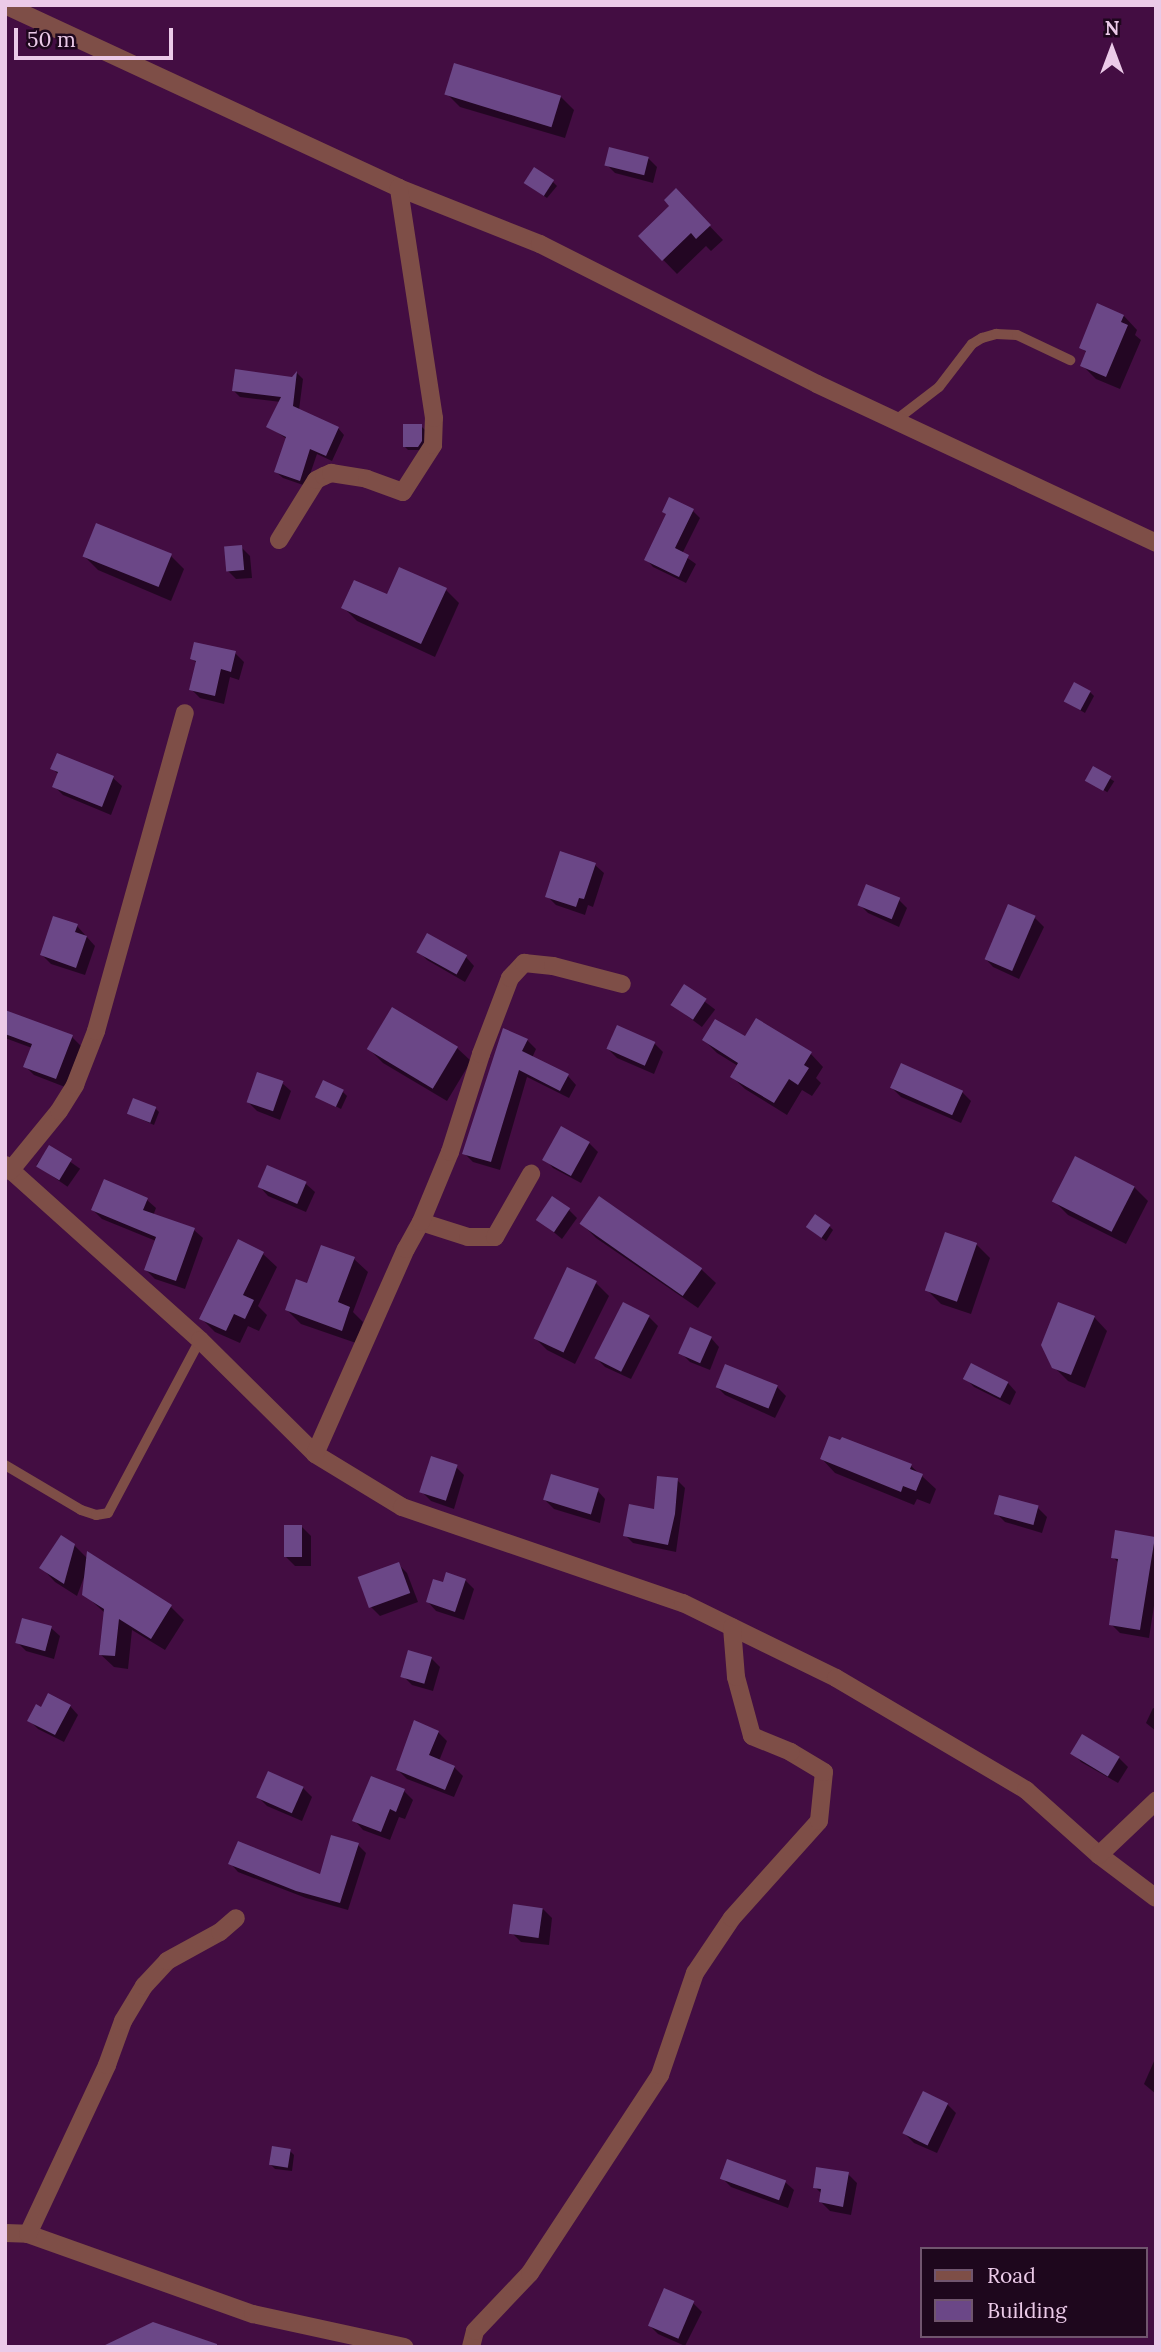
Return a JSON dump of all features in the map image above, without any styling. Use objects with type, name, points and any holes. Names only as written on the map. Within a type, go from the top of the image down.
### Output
[{"type":"street","points":[[5,5],[399,188],[540,244],[817,384],[1156,543]]},
{"type":"street","points":[[279,540],[316,480],[331,472],[366,479],[403,492],[433,445],[434,418],[399,188]]},
{"type":"street","points":[[185,713],[96,1031],[75,1085],[59,1111],[8,1168],[200,1340],[315,1454],[401,1507],[683,1603],[836,1678],[1026,1790],[1099,1855],[1156,1898]]},
{"type":"street","points":[[315,1454],[450,1152],[481,1054],[510,978],[524,963],[554,966],[622,984]]},
{"type":"street","points":[[421,1222],[468,1237],[495,1237],[531,1174]]},
{"type":"street","points":[[471,2347],[475,2331],[530,2273],[660,2076],[695,1973],[732,1918],[818,1821],[824,1772],[791,1752],[752,1735],[736,1677],[733,1627]]},
{"type":"street","points":[[1099,1855],[1156,1801]]},
{"type":"street","points":[[28,2234],[107,2065],[123,2021],[144,1986],[167,1961],[220,1932],[236,1918]]},
{"type":"street","points":[[5,2232],[28,2234],[253,2314],[404,2347]]},
{"type":"lane","points":[[896,420],[939,387],[972,344],[982,338],[996,334],[1017,335],[1070,360]]},
{"type":"lane","points":[[5,1465],[81,1510],[96,1515],[108,1513],[200,1340]]},
{"type":"building","points":[[454,63],[561,96],[551,127],[444,95]]},
{"type":"building","points":[[609,147],[649,157],[644,175],[604,165]]},
{"type":"building","points":[[534,167],[554,180],[544,196],[524,183]]},
{"type":"building","points":[[676,188],[711,225],[696,239],[691,233],[662,261],[638,236],[669,206],[664,200]]},
{"type":"building","points":[[1097,303],[1124,315],[1121,322],[1128,325],[1106,377],[1080,366],[1086,351],[1079,348]]},
{"type":"building","points":[[235,369],[292,377],[297,371],[293,406],[339,427],[326,456],[310,449],[300,481],[274,472],[286,437],[266,427],[281,397],[232,391]]},
{"type":"building","points":[[403,424],[422,424],[422,441],[418,447],[403,447]]},
{"type":"building","points":[[669,497],[694,509],[675,548],[689,555],[679,577],[644,560],[666,514],[662,512]]},
{"type":"building","points":[[96,523],[172,554],[159,587],[83,556]]},
{"type":"building","points":[[242,545],[244,570],[226,571],[224,547]]},
{"type":"building","points":[[399,567],[447,588],[421,644],[341,608],[354,580],[387,594]]},
{"type":"building","points":[[194,642],[236,651],[231,672],[221,669],[215,696],[189,690],[196,661],[190,659]]},
{"type":"building","points":[[1074,682],[1091,691],[1080,710],[1064,701]]},
{"type":"building","points":[[57,753],[114,776],[102,807],[52,787],[58,772],[50,769]]},
{"type":"building","points":[[1093,766],[1111,776],[1103,791],[1085,781]]},
{"type":"building","points":[[560,851],[596,863],[584,899],[579,898],[576,907],[545,897]]},
{"type":"building","points":[[866,884],[900,898],[892,919],[857,905]]},
{"type":"building","points":[[1008,904],[1036,916],[1012,971],[985,959]]},
{"type":"building","points":[[53,916],[78,924],[75,932],[87,936],[76,968],[40,955]]},
{"type":"building","points":[[427,933],[467,955],[457,975],[416,952]]},
{"type":"building","points":[[684,984],[707,999],[693,1020],[670,1005]]},
{"type":"building","points":[[392,1007],[458,1047],[433,1089],[367,1049]]},
{"type":"building","points":[[5,1010],[73,1035],[56,1079],[23,1067],[32,1044],[5,1034]]},
{"type":"building","points":[[756,1018],[812,1052],[804,1065],[809,1068],[798,1085],[789,1079],[774,1103],[730,1077],[738,1063],[702,1040],[715,1019],[745,1036]]},
{"type":"building","points":[[617,1025],[655,1042],[645,1066],[606,1049]]},
{"type":"building","points":[[503,1028],[528,1039],[522,1051],[569,1074],[560,1091],[519,1070],[491,1162],[462,1154]]},
{"type":"building","points":[[901,1063],[963,1091],[952,1115],[890,1088]]},
{"type":"building","points":[[257,1072],[283,1081],[273,1111],[247,1102]]},
{"type":"building","points":[[323,1080],[344,1090],[336,1107],[315,1097]]},
{"type":"building","points":[[133,1098],[156,1107],[150,1123],[127,1114]]},
{"type":"building","points":[[561,1126],[590,1142],[571,1176],[542,1160]]},
{"type":"building","points":[[49,1145],[72,1159],[59,1180],[36,1166]]},
{"type":"building","points":[[1075,1156],[1135,1186],[1112,1232],[1052,1201]]},
{"type":"building","points":[[267,1165],[307,1182],[297,1204],[258,1187]]},
{"type":"building","points":[[104,1179],[148,1198],[143,1210],[195,1228],[176,1281],[144,1270],[156,1237],[91,1210]]},
{"type":"building","points":[[552,1196],[570,1208],[554,1232],[536,1220]]},
{"type":"building","points":[[599,1196],[702,1268],[683,1296],[579,1224]]},
{"type":"building","points":[[815,1214],[831,1225],[821,1238],[806,1227]]},
{"type":"building","points":[[945,1232],[977,1243],[957,1302],[925,1291]]},
{"type":"building","points":[[238,1239],[264,1252],[243,1295],[254,1300],[245,1319],[234,1314],[226,1331],[199,1319]]},
{"type":"building","points":[[321,1245],[355,1257],[338,1302],[350,1307],[342,1331],[285,1310],[296,1279],[307,1283]]},
{"type":"building","points":[[567,1267],[597,1281],[564,1353],[534,1339]]},
{"type":"building","points":[[623,1302],[650,1316],[621,1372],[594,1358]]},
{"type":"building","points":[[1058,1302],[1095,1316],[1071,1375],[1052,1368],[1041,1345]]},
{"type":"building","points":[[690,1327],[712,1337],[700,1363],[678,1353]]},
{"type":"building","points":[[971,1363],[1008,1382],[1000,1398],[963,1379]]},
{"type":"building","points":[[725,1364],[778,1385],[768,1409],[716,1387]]},
{"type":"building","points":[[829,1436],[840,1440],[842,1437],[912,1464],[910,1469],[923,1474],[916,1491],[903,1486],[901,1492],[820,1459]]},
{"type":"building","points":[[431,1456],[458,1465],[446,1501],[419,1492]]},
{"type":"building","points":[[551,1474],[599,1489],[591,1514],[543,1500]]},
{"type":"building","points":[[657,1476],[678,1478],[675,1514],[668,1545],[623,1536],[629,1504],[654,1509]]},
{"type":"building","points":[[999,1495],[1039,1506],[1033,1525],[994,1514]]},
{"type":"building","points":[[284,1525],[302,1525],[302,1557],[284,1557]]},
{"type":"building","points":[[1115,1530],[1155,1537],[1140,1630],[1109,1625],[1118,1559],[1111,1558]]},
{"type":"building","points":[[61,1535],[75,1544],[64,1584],[39,1568]]},
{"type":"building","points":[[87,1551],[172,1605],[151,1639],[119,1619],[115,1656],[99,1655],[104,1609],[82,1595]]},
{"type":"building","points":[[399,1562],[410,1593],[369,1608],[358,1577]]},
{"type":"building","points":[[446,1572],[466,1579],[455,1612],[426,1602],[433,1579],[443,1582]]},
{"type":"building","points":[[22,1618],[52,1626],[45,1651],[15,1643]]},
{"type":"building","points":[[408,1650],[432,1657],[424,1684],[400,1677]]},
{"type":"building","points":[[48,1693],[71,1705],[55,1735],[27,1721],[36,1704],[41,1707]]},
{"type":"building","points":[[414,1720],[439,1731],[429,1755],[455,1766],[445,1790],[396,1770]]},
{"type":"building","points":[[1082,1734],[1120,1757],[1108,1776],[1070,1754]]},
{"type":"building","points":[[268,1771],[304,1787],[292,1813],[256,1797]]},
{"type":"building","points":[[371,1776],[405,1789],[396,1812],[390,1809],[381,1832],[352,1821]]},
{"type":"building","points":[[331,1835],[359,1843],[340,1903],[296,1891],[228,1864],[238,1841],[320,1874]]},
{"type":"building","points":[[513,1904],[543,1908],[539,1938],[509,1934]]},
{"type":"building","points":[[923,2091],[948,2103],[928,2146],[902,2133]]},
{"type":"building","points":[[272,2146],[291,2149],[288,2168],[269,2165]]},
{"type":"building","points":[[727,2159],[786,2181],[779,2200],[720,2179]]},
{"type":"building","points":[[816,2167],[849,2172],[843,2207],[819,2202],[821,2189],[813,2188]]},
{"type":"building","points":[[664,2288],[694,2301],[678,2339],[648,2326]]},
{"type":"building","points":[[153,2322],[217,2344],[217,2347],[101,2347]]}]
